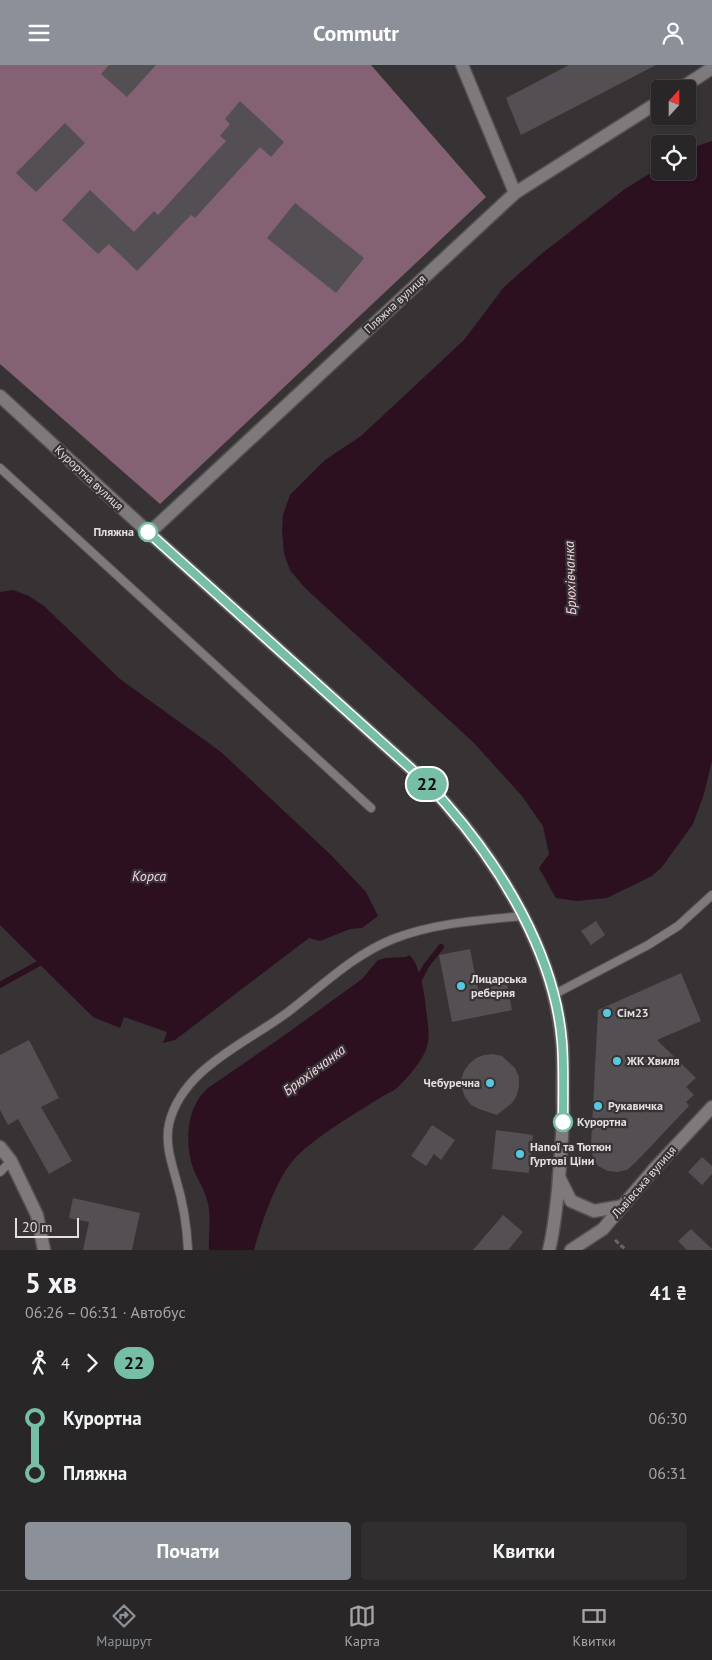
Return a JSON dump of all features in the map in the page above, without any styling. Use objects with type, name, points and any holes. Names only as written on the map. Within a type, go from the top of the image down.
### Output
[{"type":"street","points":[[462,65],[515,193]]},
{"type":"street","points":[[694,80],[712,69]]},
{"type":"street","name":"Пляжна вулиця","points":[[149,533],[515,193],[651,107]]},
{"type":"street","name":"Курортна вулиця","points":[[2,400],[401,759],[445,802],[496,868],[523,916],[539,954],[553,995],[562,1042],[563,1143],[549,1250]]},
{"type":"street","name":"Львівська вулиця","points":[[571,1250],[603,1229],[655,1168],[712,1107]]},
{"type":"street","points":[[0,1147],[11,1161],[37,1215],[44,1250]]},
{"type":"street","points":[[559,1177],[571,1201],[594,1211],[622,1206]]},
{"type":"lane","points":[[0,467],[371,808]]},
{"type":"lane","points":[[553,995],[648,945],[678,925],[712,895]]},
{"type":"lane","points":[[188,1250],[187,1233],[177,1179],[169,1153],[169,1124],[174,1108],[185,1091],[201,1073],[224,1054],[286,1013],[349,963],[369,950],[394,939],[426,929],[523,916]]},
{"type":"lane","points":[[0,1172],[11,1161]]},
{"type":"shaded area","points":[[0,65],[371,65],[486,197],[160,504],[0,364]]},
{"type":"water","points":[[712,141],[712,761],[704,794],[693,824],[662,867],[652,876],[607,898],[576,901],[556,898],[539,868],[549,854],[543,826],[522,796],[474,743],[305,588],[290,570],[284,554],[283,515],[290,495],[325,460],[361,436],[464,340],[504,287],[540,255],[625,189],[651,173],[651,180],[696,180],[696,146]]},
{"type":"water","name":"Корса","points":[[13,590],[29,596],[44,606],[120,679],[221,752],[330,854],[366,892],[378,916],[362,928],[350,929],[320,941],[309,938],[175,1040],[163,1043],[167,1032],[124,1017],[120,1028],[93,1017],[0,925],[0,592]]},
{"type":"water","points":[[409,955],[418,969],[422,983],[428,1026],[427,1048],[417,1065],[397,1088],[314,1141],[296,1157],[276,1188],[254,1250],[209,1250],[210,1218],[208,1206],[204,1191],[193,1168],[188,1142],[191,1115],[200,1097],[208,1088],[362,979],[378,960]]},
{"type":"building","points":[[109,65],[156,65],[127,97],[101,74]]},
{"type":"building","points":[[569,65],[656,65],[521,135],[506,98]]},
{"type":"building","points":[[240,101],[284,142],[271,157],[260,147],[195,218],[191,215],[137,271],[109,244],[98,254],[62,220],[90,190],[134,232],[154,211],[158,215],[226,141],[220,136],[230,124],[225,119]]},
{"type":"building","points":[[65,123],[85,143],[36,192],[16,173]]},
{"type":"building","points":[[295,203],[364,258],[336,293],[267,238]]},
{"type":"building","points":[[596,921],[605,935],[591,945],[581,931]]},
{"type":"building","name":"Лицарська реберня","points":[[470,949],[478,989],[507,984],[512,1010],[452,1022],[439,955]]},
{"type":"building","name":"ЖК Хвиля","points":[[681,973],[701,1021],[657,1040],[696,1078],[686,1087],[694,1095],[686,1102],[689,1106],[627,1170],[608,1171],[598,1166],[593,1158],[591,1145],[598,1010]]},
{"type":"building","points":[[29,1040],[59,1098],[41,1107],[72,1161],[49,1174],[18,1119],[8,1125],[0,1110],[0,1055]]},
{"type":"building","name":"Чебуречна","points":[[493,1054],[502,1056],[515,1068],[519,1077],[517,1095],[512,1103],[497,1115],[471,1105],[465,1097],[461,1080],[464,1071],[476,1058]]},
{"type":"building","points":[[432,1125],[455,1140],[441,1160],[434,1154],[426,1166],[411,1156]]},
{"type":"building","points":[[496,1130],[533,1135],[529,1173],[492,1169]]},
{"type":"building","points":[[702,1157],[712,1166],[712,1174],[702,1185],[688,1172]]},
{"type":"building","points":[[73,1198],[140,1213],[132,1250],[83,1250],[89,1222],[69,1218]]},
{"type":"building","points":[[503,1215],[523,1232],[508,1250],[473,1250]]},
{"type":"building","points":[[691,1229],[712,1250],[687,1250],[678,1241]]},
{"type":"waterway","name":"Брюхівчанка","points":[[416,985],[426,966],[441,947]]},
{"type":"waterway","points":[[0,985],[45,960]]},
{"type":"bus line","name":"22","points":[[148,532],[408,766],[445,802],[496,868],[523,916],[537,946],[548,975],[557,1008],[562,1042],[563,1122]]},
{"type":"place","name":"Пляжна","points":[[148,532]]},
{"type":"place","name":"Лицарська реберня","points":[[461,986]]},
{"type":"place","name":"Сім23","points":[[607,1013]]},
{"type":"place","name":"ЖК Хвиля","points":[[617,1061]]},
{"type":"place","name":"Чебуречна","points":[[490,1083]]},
{"type":"place","name":"Рукавичка","points":[[598,1106]]},
{"type":"place","name":"Курортна","points":[[563,1122]]},
{"type":"place","name":"Напої та Тютюн Гуртові Ціни","points":[[520,1154]]}]
